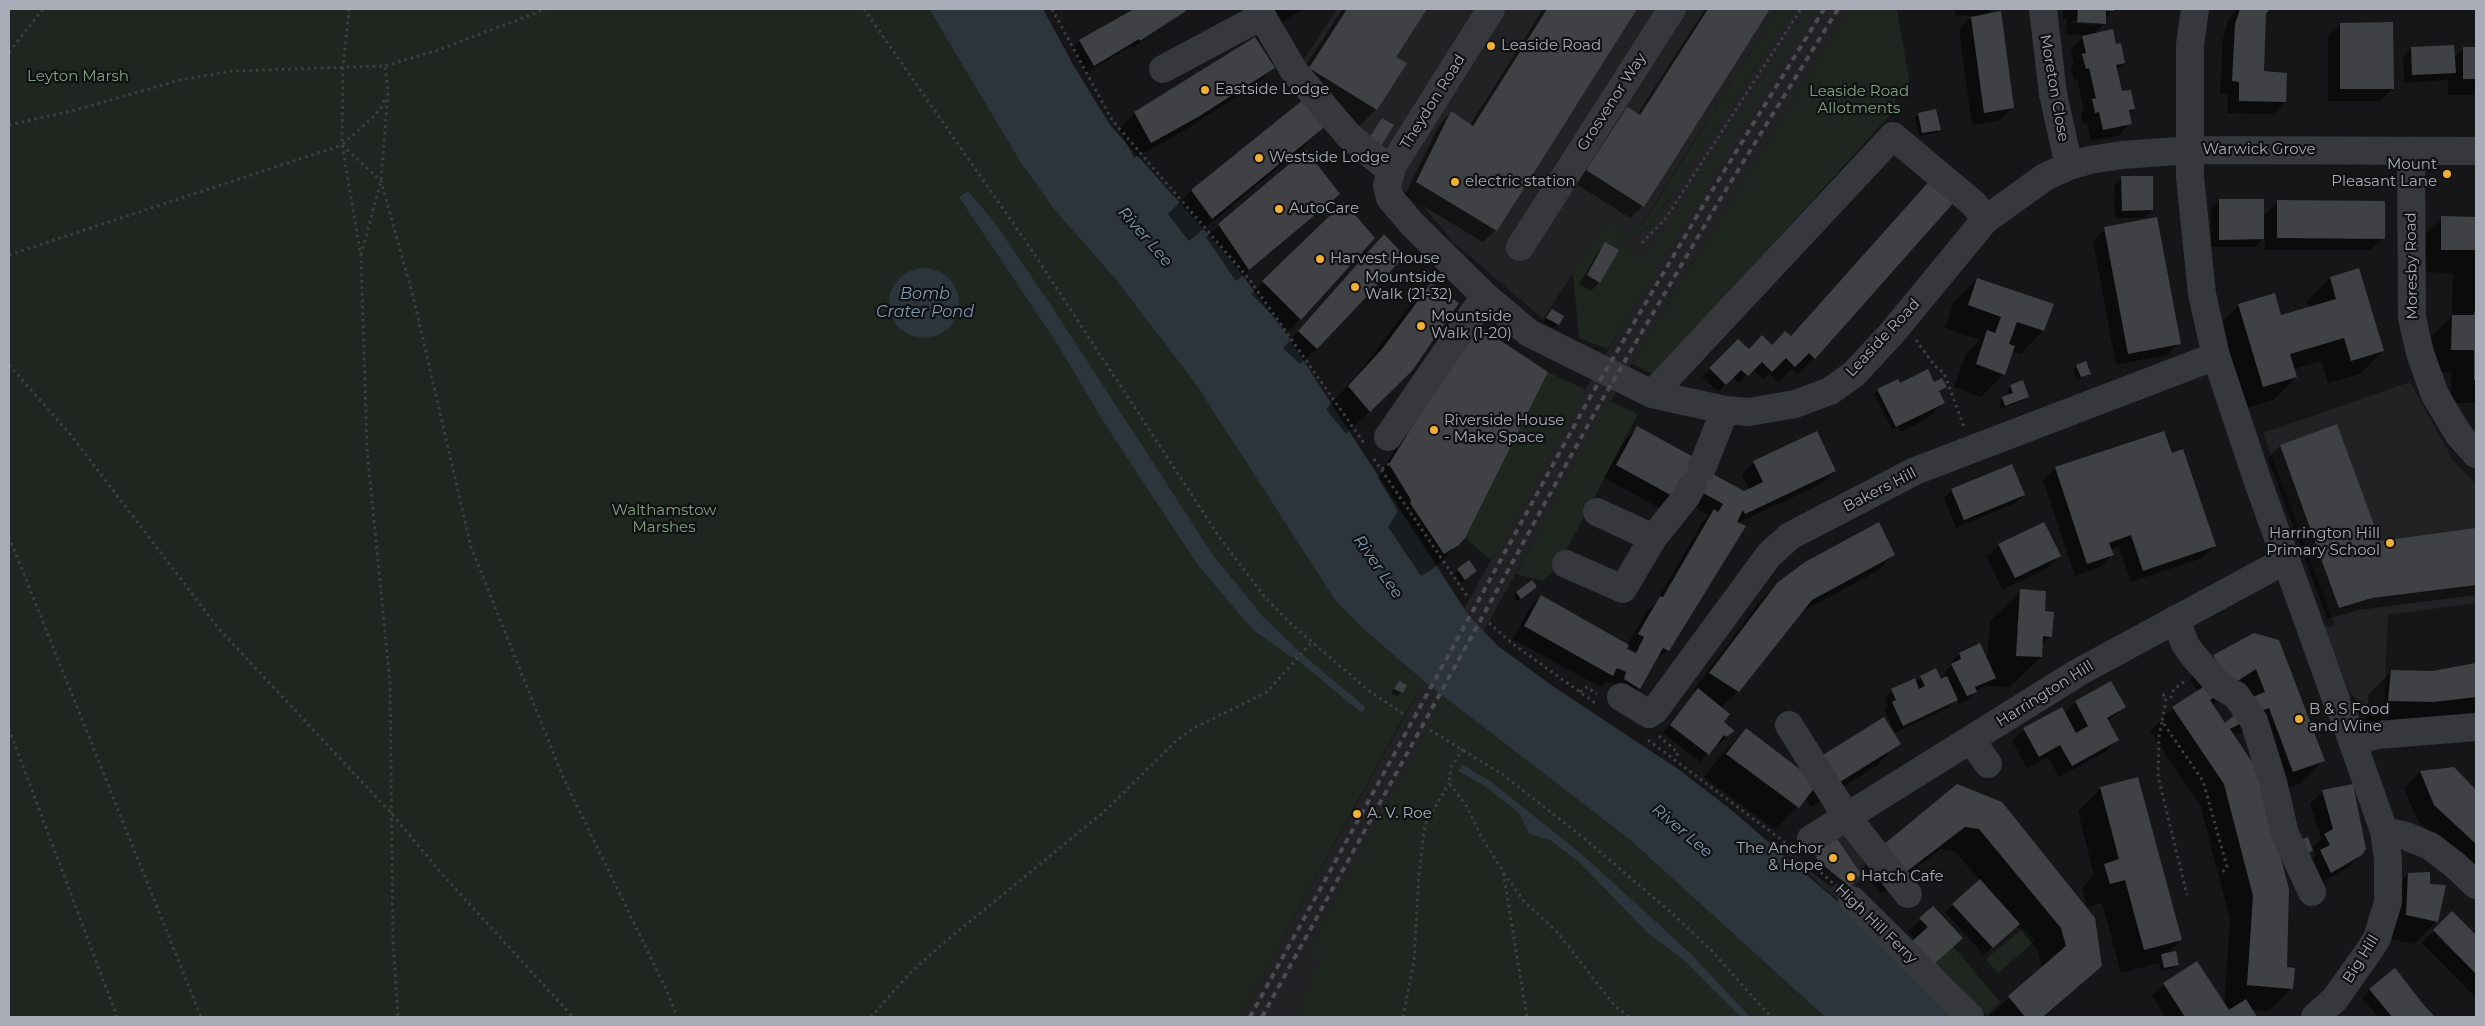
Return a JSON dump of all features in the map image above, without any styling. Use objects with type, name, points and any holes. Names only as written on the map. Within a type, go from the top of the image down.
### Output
[{"type":"street","name":"Theydon Road","points":[[1390,198],[1386,186],[1391,171],[1491,9]]},
{"type":"street","name":"Grosvenor Way","points":[[1520,247],[1672,9]]},
{"type":"street","name":"Moreton Close","points":[[2043,9],[2053,94],[2069,166]]},
{"type":"street","points":[[2195,9],[2190,44],[2190,177],[2202,294],[2216,356],[2286,560],[2384,831],[2406,836],[2430,846],[2455,865],[2476,885]]},
{"type":"street","points":[[1163,69],[1262,16],[1294,71],[1349,136],[1391,171]]},
{"type":"street","points":[[1652,394],[1892,136],[1974,204],[1985,220]]},
{"type":"street","name":"Leaside Road","points":[[1390,198],[1412,224],[1485,296],[1529,333],[1652,394],[1725,410],[1749,412],[1795,404],[1830,391],[1854,374],[1899,325],[1985,220],[2045,177],[2069,166],[2090,160],[2122,155],[2191,150]]},
{"type":"street","name":"Warwick Grove","points":[[2191,150],[2476,150]]},
{"type":"street","name":"Moresby Road","points":[[2411,151],[2412,318],[2420,354],[2435,395],[2459,435],[2476,454]]},
{"type":"street","points":[[1375,446],[1485,296]]},
{"type":"street","name":"Bakers Hill","points":[[1649,714],[1655,710],[1769,555],[1790,536],[1915,471],[2216,356]]},
{"type":"street","points":[[1566,564],[1623,589],[1653,538],[1686,497],[1697,477],[1725,410]]},
{"type":"street","points":[[1597,512],[1653,538]]},
{"type":"street","name":"Harrington Hill","points":[[1803,849],[1846,816],[2079,672],[2286,560]]},
{"type":"street","points":[[2176,619],[2185,644],[2192,654],[2220,686],[2236,695],[2254,721],[2273,782],[2285,834],[2312,892]]},
{"type":"street","points":[[1621,697],[1649,714]]},
{"type":"street","points":[[1789,725],[1846,816],[1908,894]]},
{"type":"street","points":[[2353,741],[2378,735],[2476,727]]},
{"type":"street","points":[[1971,740],[1988,764]]},
{"type":"street","name":"Big Hill","points":[[2315,1017],[2342,1008],[2377,938],[2388,902],[2388,859],[2384,831]]},
{"type":"street","name":"High Hill Ferry","points":[[1852,900],[1970,1017]]},
{"type":"path","points":[[9,52],[43,9]]},
{"type":"path","points":[[349,9],[343,68],[342,145],[361,256],[367,450],[390,683],[393,939],[398,1017]]},
{"type":"path","points":[[9,125],[72,111],[180,80],[232,71],[385,66],[457,43],[546,9]]},
{"type":"path","points":[[864,9],[1031,249],[1220,538],[1264,596],[1312,642],[1368,690],[1405,715]]},
{"type":"path","points":[[1052,9],[1112,120],[1248,280],[1375,446],[1469,599]]},
{"type":"path","points":[[1642,243],[1666,218],[1801,9]]},
{"type":"path","points":[[361,256],[381,181],[388,91],[385,66]]},
{"type":"path","points":[[9,255],[342,145],[377,112],[388,91]]},
{"type":"path","points":[[342,145],[381,181],[413,296],[471,547],[563,776],[668,991],[678,1017]]},
{"type":"path","points":[[1899,325],[1916,340],[1935,366],[1944,374],[1950,386],[1956,409]]},
{"type":"path","points":[[9,365],[70,434],[219,629],[392,814],[442,874],[574,1017]]},
{"type":"path","points":[[9,537],[200,1017]]},
{"type":"path","points":[[871,1017],[910,973],[940,946],[1106,810],[1177,740],[1194,728],[1267,692],[1312,642]]},
{"type":"path","points":[[2187,896],[2158,776],[2159,736],[2166,700],[2174,689],[2186,681],[2192,654]]},
{"type":"path","points":[[2163,694],[2166,700]]},
{"type":"path","points":[[1649,714],[1660,728],[1659,737],[1678,753],[1674,759]]},
{"type":"path","points":[[2162,721],[2203,782],[2227,867],[2222,873]]},
{"type":"path","points":[[9,729],[117,1017]]},
{"type":"path","points":[[1430,730],[1463,748],[1548,808],[1674,915],[1710,949],[1771,1017]]},
{"type":"path","points":[[1403,1017],[1414,961],[1419,874],[1425,825],[1449,783],[1451,767],[1463,748]]},
{"type":"path","points":[[1449,783],[1466,805],[1482,838],[1523,900],[1558,933],[1614,1005],[1629,1017]]},
{"type":"path","name":"High Hill Ferry","points":[[1777,836],[1803,849],[1852,900]]},
{"type":"path","points":[[1503,871],[1527,1017]]},
{"type":"shaded area","points":[[1337,9],[1778,9],[1641,225],[1624,233],[1607,221],[1543,319],[1454,243],[1422,205],[1407,194],[1300,65]]},
{"type":"shaded area","points":[[1794,9],[1850,9],[1632,363],[1330,909],[1309,953],[1322,959],[1295,1017],[1239,1017],[1582,395],[1645,286],[1632,252],[1618,243],[1622,235],[1635,234],[1649,227]]},
{"type":"shaded area","name":"Harrington Hill Primary School","points":[[2410,382],[2454,462],[2476,484],[2476,603],[2388,615],[2384,708],[2365,709],[2350,693],[2324,627],[2335,626],[2263,433]]},
{"type":"shaded area","points":[[1848,827],[1876,862],[1840,902],[1786,854],[1789,850],[1808,865],[1829,837]]},
{"type":"green space","name":"Walthamstow Marshes","points":[[9,9],[929,9],[1021,163],[1053,208],[1117,281],[1195,383],[1335,600],[1360,626],[1425,682],[1409,707],[1239,1017],[9,1017]]},
{"type":"green space","points":[[1778,9],[1794,9],[1649,227],[1635,234],[1622,235],[1618,243],[1632,252],[1639,264],[1647,260],[1656,241],[1679,210],[1808,9],[1815,9],[1738,131],[1608,349],[1579,338],[1573,273],[1607,221],[1624,232],[1642,225]]},
{"type":"green space","name":"Leaside Road Allotments","points":[[1850,9],[1897,9],[1911,89],[1894,93],[1897,107],[1654,375],[1632,363]]},
{"type":"green space","points":[[1548,372],[1586,390],[1491,560],[1465,538]]},
{"type":"green space","points":[[1609,401],[1638,414],[1558,566],[1543,581],[1516,574]]},
{"type":"green space","points":[[1446,698],[1629,839],[1825,1017],[1295,1017],[1321,960],[1309,954],[1330,909]]},
{"type":"green space","points":[[2023,928],[2035,941],[1998,973],[1986,959]]},
{"type":"green space","points":[[1953,946],[2000,1002],[1987,1015],[1934,964]]},
{"type":"water","name":"River Lee","points":[[929,9],[1043,9],[1075,68],[1111,126],[1231,260],[1287,335],[1469,616],[1498,646],[1554,687],[1678,769],[1729,808],[1887,944],[1959,1017],[1825,1017],[1629,839],[1425,682],[1360,626],[1335,600],[1195,383],[1117,281],[1053,208],[1021,163]]},
{"type":"water","points":[[968,191],[995,223],[1054,310],[1213,555],[1264,618],[1299,651],[1293,658],[1252,629],[1198,565],[1103,421],[1058,345],[959,197]]},
{"type":"water","name":"Bomb Crater Pond","points":[[924,268],[943,274],[953,284],[959,303],[953,322],[943,332],[924,338],[905,332],[895,322],[889,303],[895,284],[905,274]]},
{"type":"water","points":[[1463,765],[1490,781],[1584,856],[1692,955],[1750,1017],[1741,1017],[1686,962],[1648,933],[1579,862],[1550,840],[1529,834],[1519,813],[1485,786],[1458,771]]},
{"type":"building","points":[[1134,9],[1184,9],[1186,11],[1140,41],[1139,39],[1094,66],[1079,40]]},
{"type":"building","points":[[1347,9],[1427,9],[1396,57],[1407,63],[1377,110],[1309,68]]},
{"type":"building","points":[[1547,9],[1637,9],[1497,231],[1416,182],[1451,111],[1473,126]]},
{"type":"building","points":[[1708,9],[1770,9],[1644,207],[1586,170],[1627,107],[1640,115]]},
{"type":"building","points":[[2078,9],[2114,9],[2114,11],[2106,11],[2106,24],[2077,22]]},
{"type":"building","points":[[2240,9],[2270,9],[2266,14],[2264,71],[2287,73],[2286,102],[2239,101],[2239,82],[2232,81],[2235,24]]},
{"type":"building","points":[[2001,11],[2014,108],[1984,113],[1971,17]]},
{"type":"building","points":[[2393,22],[2394,89],[2340,89],[2340,23]]},
{"type":"building","points":[[2113,29],[2116,44],[2121,43],[2125,63],[2116,65],[2122,91],[2131,90],[2135,109],[2129,110],[2132,124],[2103,130],[2099,112],[2095,113],[2092,99],[2096,98],[2089,68],[2086,69],[2082,54],[2086,53],[2082,36]]},
{"type":"building","name":"Eastside Lodge","points":[[1255,37],[1275,68],[1198,117],[1151,143],[1134,112]]},
{"type":"building","points":[[2454,45],[2456,73],[2412,75],[2411,47]]},
{"type":"building","points":[[2463,47],[2476,47],[2476,79],[2463,79]]},
{"type":"building","name":"Westside Lodge","points":[[1304,99],[1327,125],[1212,219],[1191,190]]},
{"type":"building","points":[[1936,109],[1941,130],[1922,133],[1918,113]]},
{"type":"building","points":[[1382,118],[1394,125],[1378,151],[1366,143]]},
{"type":"building","name":"AutoCare","points":[[1306,150],[1340,194],[1249,270],[1218,224]]},
{"type":"building","points":[[2121,176],[2153,176],[2153,210],[2122,211]]},
{"type":"building","points":[[1932,178],[1956,200],[1815,359],[1809,353],[1795,367],[1786,358],[1772,372],[1762,362],[1748,376],[1741,370],[1726,385],[1709,368],[1738,339],[1749,349],[1762,335],[1772,345],[1785,331],[1791,336]]},
{"type":"building","points":[[2219,199],[2264,199],[2264,239],[2219,240]]},
{"type":"building","points":[[2277,200],[2385,201],[2385,239],[2277,238]]},
{"type":"building","name":"Harvest House","points":[[1344,202],[1375,238],[1301,320],[1262,281]]},
{"type":"building","points":[[2441,216],[2476,217],[2476,250],[2441,250]]},
{"type":"building","points":[[2157,217],[2181,344],[2128,354],[2104,227]]},
{"type":"building","name":"Mountside Walk (21-32)","points":[[1384,234],[1405,256],[1317,349],[1298,331]]},
{"type":"building","points":[[1605,242],[1619,250],[1600,283],[1587,275]]},
{"type":"building","points":[[2359,268],[2384,351],[2351,361],[2344,338],[2290,354],[2297,377],[2263,387],[2238,304],[2275,293],[2281,315],[2336,299],[2330,277]]},
{"type":"building","points":[[1977,278],[2054,304],[2044,331],[2017,322],[2009,344],[2015,346],[2005,375],[1976,364],[1987,330],[1995,333],[2001,317],[1968,305]]},
{"type":"building","name":"Mountside Walk (1-20)","points":[[1431,283],[1459,303],[1412,371],[1370,412],[1348,386],[1382,349]]},
{"type":"building","points":[[1552,309],[1564,316],[1559,325],[1546,318]]},
{"type":"building","points":[[2475,310],[2476,380],[2474,380],[2474,350],[2451,350],[2452,315],[2474,315]]},
{"type":"building","points":[[1480,327],[1548,372],[1465,538],[1459,545],[1444,554],[1410,503],[1411,500],[1389,464],[1431,396]]},
{"type":"building","points":[[2086,361],[2091,374],[2081,377],[2076,365]]},
{"type":"building","points":[[1928,369],[1934,382],[1942,378],[1947,387],[1939,391],[1945,403],[1896,427],[1877,389],[1898,379],[1900,383]]},
{"type":"building","points":[[2023,380],[2029,397],[2005,406],[2002,397],[2013,393],[2010,385]]},
{"type":"building","points":[[2337,424],[2380,541],[2476,528],[2476,585],[2372,598],[2339,608],[2280,445]]},
{"type":"building","points":[[1637,426],[1697,459],[1694,464],[1744,491],[1763,482],[1753,461],[1817,431],[1836,471],[1745,514],[1743,510],[1737,522],[1746,526],[1669,651],[1663,648],[1640,689],[1624,679],[1626,672],[1617,668],[1613,676],[1524,626],[1541,595],[1629,645],[1627,649],[1636,653],[1644,637],[1638,634],[1660,596],[1663,597],[1714,509],[1718,512],[1723,504],[1684,482],[1676,498],[1616,465]]},
{"type":"building","points":[[2164,431],[2172,453],[2183,449],[2216,546],[2143,571],[2131,535],[2109,543],[2114,555],[2087,564],[2055,467]]},
{"type":"building","points":[[2012,464],[2025,495],[1964,520],[1951,489]]},
{"type":"building","points":[[1879,522],[1895,555],[1812,600],[1739,692],[1709,673],[1777,583],[1805,562]]},
{"type":"building","points":[[2044,522],[2061,556],[2015,578],[1998,544]]},
{"type":"building","points":[[1469,560],[1477,571],[1465,580],[1457,569]]},
{"type":"building","points":[[1532,580],[1537,587],[1521,599],[1516,592]]},
{"type":"building","points":[[2020,589],[2046,591],[2045,611],[2054,612],[2052,637],[2043,636],[2042,657],[2016,656]]},
{"type":"building","points":[[2254,633],[2279,640],[2325,761],[2293,772],[2269,708],[2255,713],[2250,698],[2265,692],[2256,669],[2230,686],[2213,655]]},
{"type":"building","points":[[1980,643],[1996,678],[1975,687],[1977,692],[1967,696],[1951,664],[1961,659],[1959,653]]},
{"type":"building","points":[[2476,663],[2476,697],[2434,702],[2388,701],[2391,670],[2432,671]]},
{"type":"building","points":[[1936,668],[1941,679],[1947,676],[1958,700],[1903,726],[1892,702],[1896,700],[1891,689],[1915,678],[1919,689],[1925,686],[1920,676]]},
{"type":"building","points":[[1399,681],[1407,685],[1403,693],[1394,689]]},
{"type":"building","points":[[2111,681],[2126,707],[2107,718],[2119,740],[2072,766],[2060,745],[2039,757],[2023,728],[2062,707],[2076,733],[2088,726],[2075,701]]},
{"type":"building","points":[[2211,682],[2219,695],[2210,700],[2225,723],[2238,712],[2243,722],[2230,729],[2258,771],[2289,889],[2287,967],[2295,968],[2293,989],[2247,985],[2253,896],[2224,784],[2172,707]]},
{"type":"building","points":[[1698,688],[1730,714],[1724,722],[1735,731],[1726,737],[1724,735],[1709,755],[1670,725]]},
{"type":"building","points":[[1884,717],[1901,744],[1835,785],[1818,758]]},
{"type":"building","points":[[1746,728],[1818,783],[1799,808],[1726,754]]},
{"type":"building","points":[[2454,767],[2476,790],[2476,844],[2434,805],[2420,771]]},
{"type":"building","points":[[2138,777],[2182,940],[2144,950],[2125,880],[2110,884],[2104,864],[2119,859],[2100,787]]},
{"type":"building","points":[[1957,784],[2002,802],[2095,918],[2102,966],[2043,1017],[2025,1017],[2008,996],[2066,946],[2061,928],[1979,829],[1965,827],[1906,872],[1883,845]]},
{"type":"building","points":[[2353,784],[2366,849],[2362,855],[2331,873],[2320,850],[2330,845],[2324,834],[2333,829],[2322,790]]},
{"type":"building","points":[[2308,837],[2313,851],[2300,856],[2295,842]]},
{"type":"building","name":"The Anchor & Hope","points":[[1830,839],[1838,840],[1861,874],[1850,887],[1817,860],[1816,855]]},
{"type":"building","points":[[2430,872],[2430,884],[2446,885],[2438,922],[2406,915],[2408,873]]},
{"type":"building","points":[[1980,879],[2020,924],[1993,948],[1952,904]]},
{"type":"building","points":[[1933,906],[1963,938],[1932,966],[1910,943],[1928,927],[1919,918]]},
{"type":"building","points":[[2452,911],[2476,935],[2476,974],[2433,930]]},
{"type":"building","points":[[2176,951],[2179,965],[2164,968],[2161,954]]},
{"type":"building","points":[[2197,961],[2229,1010],[2246,999],[2257,1017],[2185,1017],[2163,983]]},
{"type":"building","points":[[2395,968],[2435,1017],[2392,1017],[2369,989]]},
{"type":"waterway","points":[[1290,649],[1361,708]]},
{"type":"railway","points":[[1250,1017],[1589,399],[1710,194],[1824,9]]},
{"type":"railway","points":[[1262,1017],[1599,405],[1719,201],[1838,9]]},
{"type":"place","name":"Leaside Road","points":[[1491,46]]},
{"type":"place","name":"Eastside Lodge","points":[[1205,90]]},
{"type":"place","name":"Westside Lodge","points":[[1259,158]]},
{"type":"place","name":"Mount Pleasant Lane","points":[[2447,174]]},
{"type":"place","name":"electric station","points":[[1455,182]]},
{"type":"place","name":"AutoCare","points":[[1279,209]]},
{"type":"place","name":"Harvest House","points":[[1320,259]]},
{"type":"place","name":"Mountside Walk (21-32)","points":[[1355,287]]},
{"type":"place","name":"Mountside Walk (1-20)","points":[[1421,326]]},
{"type":"place","name":"Riverside House - Make Space","points":[[1434,430]]},
{"type":"place","name":"Harrington Hill Primary School","points":[[2390,543]]},
{"type":"place","name":"B & S Food and Wine","points":[[2299,719]]},
{"type":"place","name":"A. V. Roe","points":[[1357,814]]},
{"type":"place","name":"The Anchor & Hope","points":[[1833,858]]},
{"type":"place","name":"Hatch Cafe","points":[[1851,877]]},
{"type":"park label","name":"Leyton Marsh","points":[[78,77]]}]
